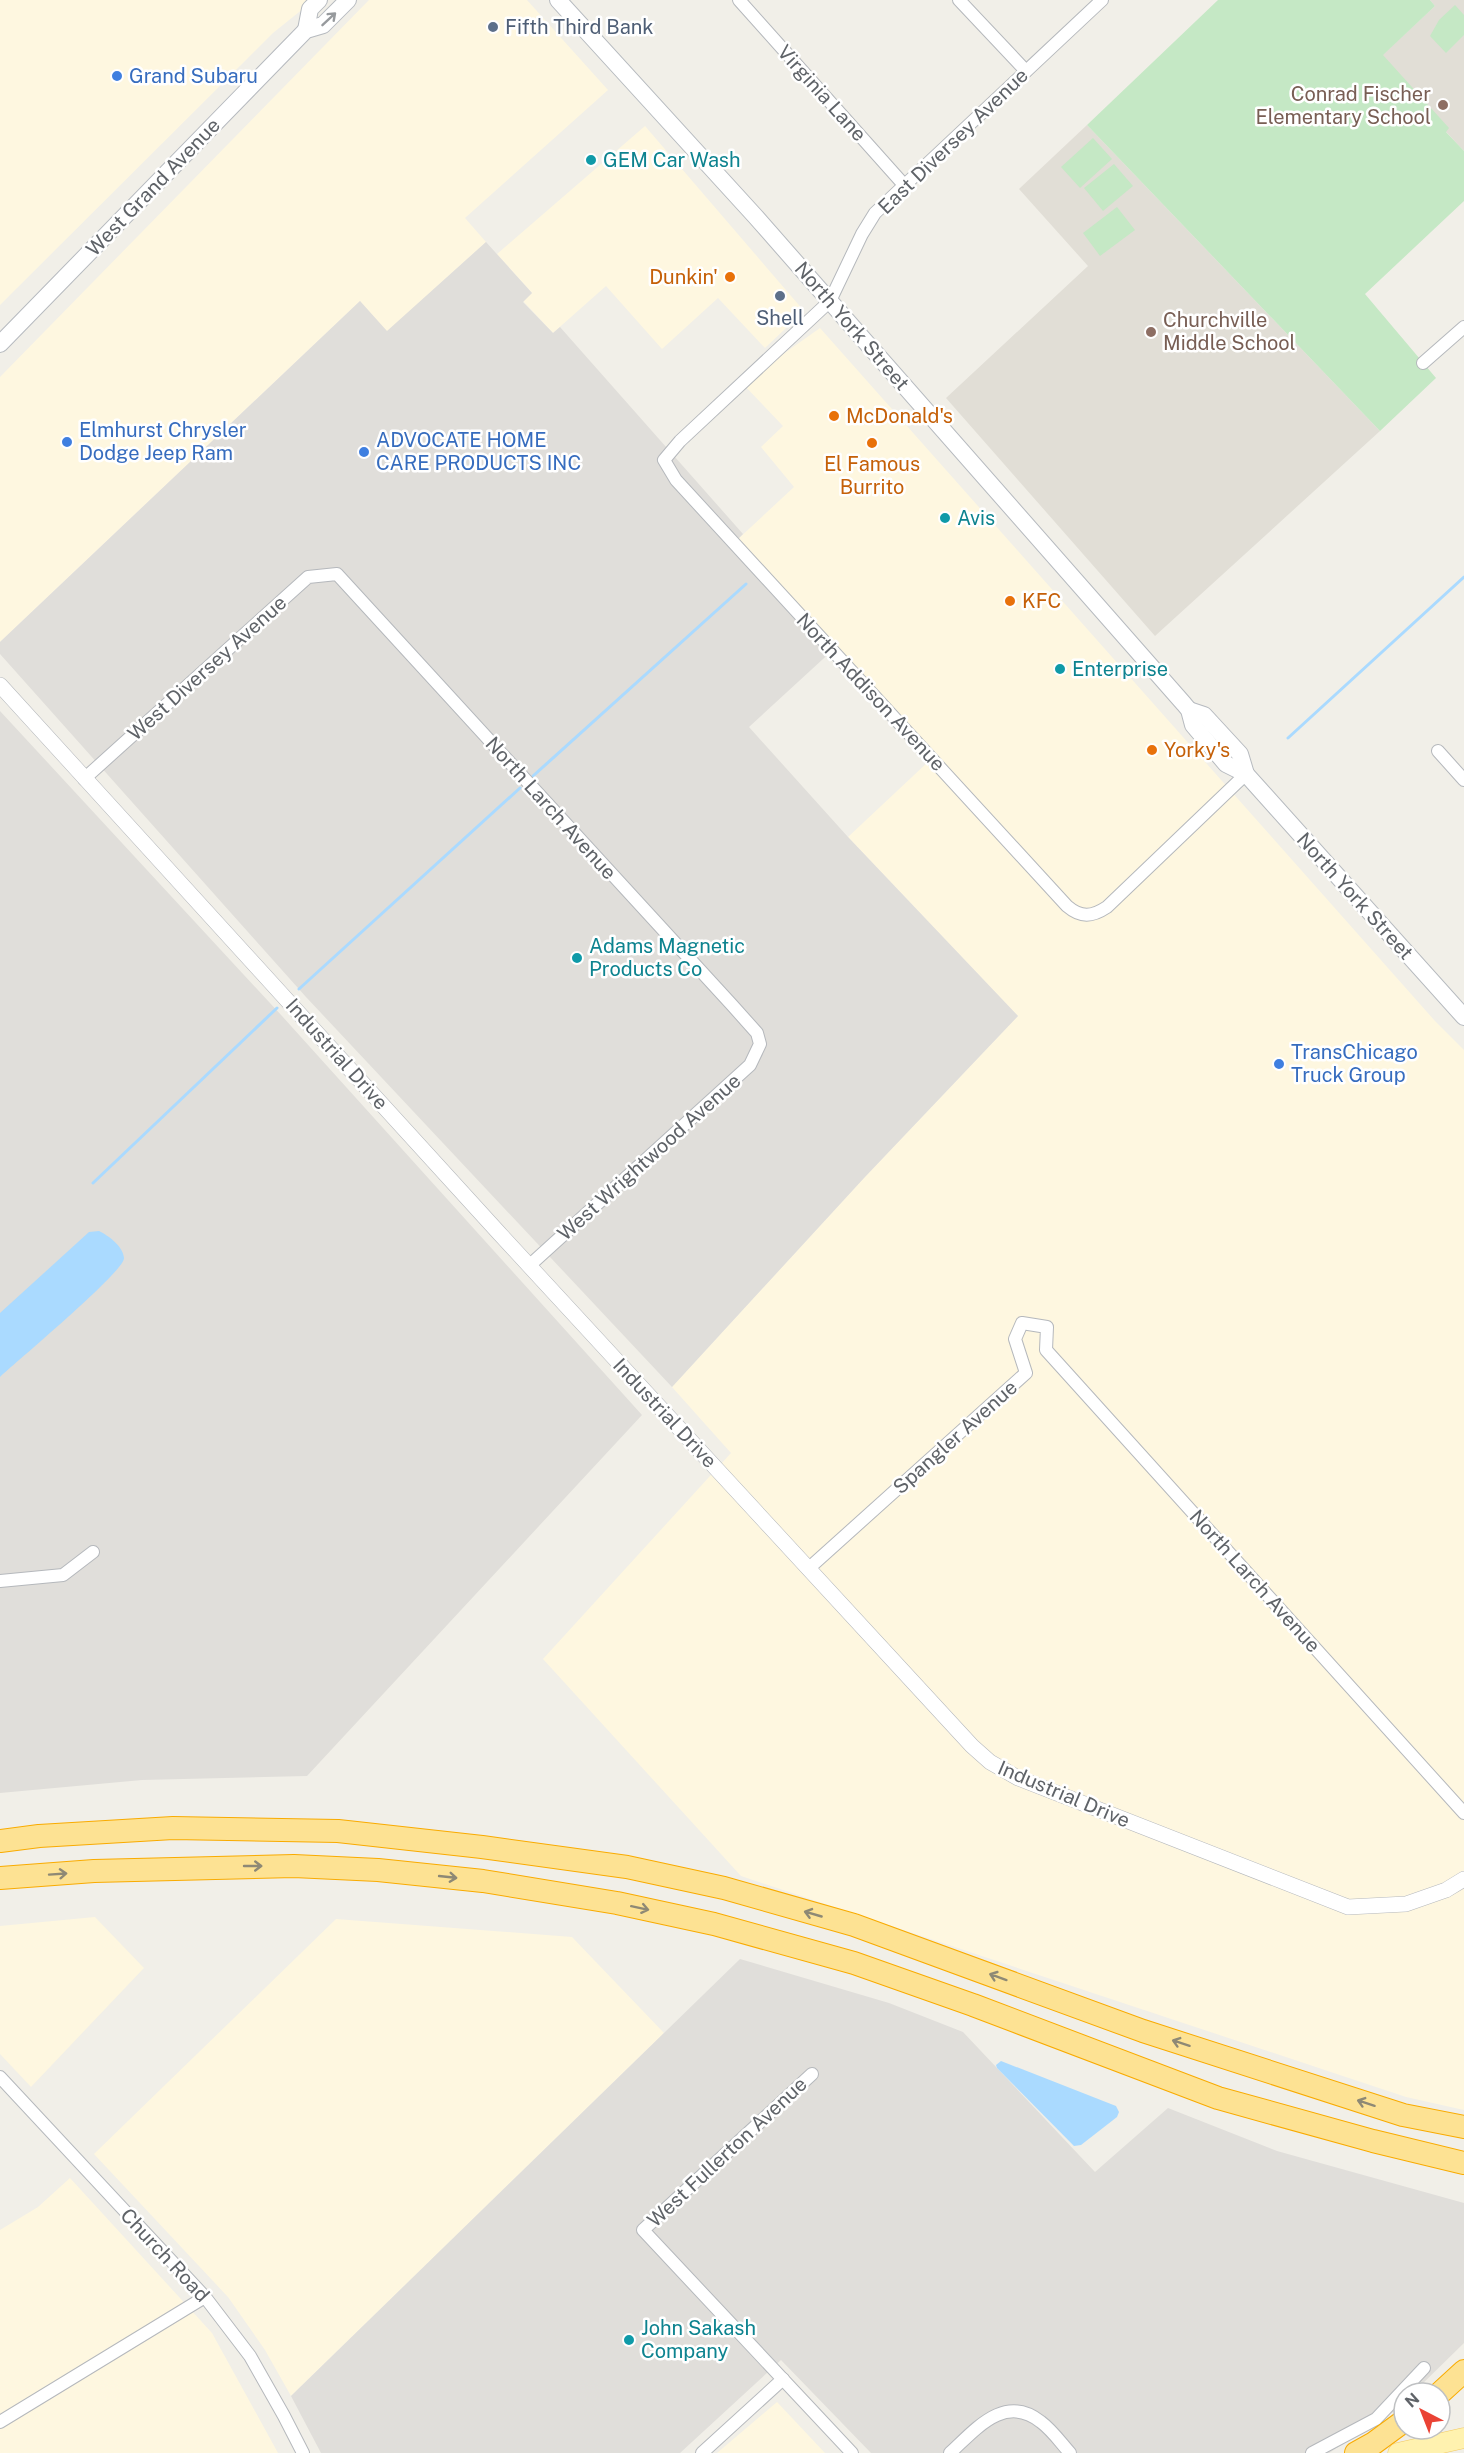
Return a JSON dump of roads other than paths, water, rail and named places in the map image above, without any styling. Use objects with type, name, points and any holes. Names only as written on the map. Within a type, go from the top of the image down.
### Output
[{"type":"highway","points":[[0,1841],[39,1836],[173,1828],[338,1831],[482,1847],[627,1867],[724,1888],[854,1925],[1143,2031],[1403,2115],[1464,2127]]},
{"type":"highway","points":[[0,1878],[94,1871],[294,1866],[378,1870],[483,1881],[617,1904],[714,1924],[854,1963],[973,2005],[1218,2098],[1373,2141],[1464,2163]]},
{"type":"highway","points":[[1403,2115],[1464,2120]]},
{"type":"highway","points":[[1452,2382],[1464,2371]]},
{"type":"highway","points":[[1356,2453],[1392,2430]]},
{"type":"main road","name":"West Grand Avenue","points":[[306,30],[310,9],[319,0]]},
{"type":"main road","name":"West Grand Avenue","points":[[0,344],[306,30],[323,25],[348,0]]},
{"type":"main road","name":"North York Street","points":[[558,0],[831,301],[1190,710],[1193,725],[1226,764],[1246,774],[1461,1008]]},
{"type":"main road","points":[[1398,2453],[1464,2438]]},
{"type":"street","name":"Virginia Lane","points":[[740,0],[905,186]]},
{"type":"street","points":[[959,0],[1026,72]]},
{"type":"street","name":"East Diversey Avenue","points":[[831,301],[862,234],[876,213],[1102,0]]},
{"type":"street","name":"North Addison Avenue","points":[[831,301],[680,441],[664,460],[676,480],[1067,906],[1084,916],[1098,913],[1107,907],[1246,774]]},
{"type":"street","points":[[1423,363],[1464,327]]},
{"type":"street","name":"West Diversey Avenue","points":[[84,779],[308,577],[337,574]]},
{"type":"street","name":"North Larch Avenue","points":[[337,574],[732,1005],[757,1033],[760,1044]]},
{"type":"street","name":"Industrial Drive","points":[[0,685],[808,1569],[972,1746],[990,1762],[1010,1774],[1348,1907],[1406,1904],[1446,1890],[1464,1879]]},
{"type":"street","points":[[1438,751],[1464,780]]},
{"type":"street","name":"West Wrightwood Avenue","points":[[530,1265],[750,1065],[760,1044]]},
{"type":"street","name":"Spangler Avenue","points":[[808,1569],[1026,1373],[1015,1339],[1022,1323],[1047,1327],[1046,1350]]},
{"type":"street","name":"North Larch Avenue","points":[[1046,1350],[1464,1813]]},
{"type":"street","points":[[0,1581],[63,1575],[93,1552]]},
{"type":"street","name":"West Fullerton Avenue","points":[[783,2379],[643,2230],[812,2074]]},
{"type":"street","name":"Church Road","points":[[0,2077],[205,2297],[250,2356],[303,2453]]},
{"type":"street","points":[[0,2422],[205,2297]]},
{"type":"street","points":[[1312,2453],[1376,2419],[1424,2368]]},
{"type":"street","points":[[702,2453],[783,2379],[852,2453]]},
{"type":"street","points":[[950,2453],[983,2422],[997,2414],[1022,2412],[1041,2421],[1070,2453]]},
{"type":"water","points":[[99,1231],[121,1249],[124,1258],[120,1266],[68,1317],[0,1377],[0,1313],[89,1232]]},
{"type":"water","points":[[1001,2061],[1116,2106],[1119,2112],[1117,2117],[1081,2145],[1074,2146],[997,2068],[996,2065]]},
{"type":"waterway","points":[[1288,738],[1464,577]]},
{"type":"waterway","points":[[533,776],[746,584]]},
{"type":"waterway","points":[[299,989],[520,788]]},
{"type":"waterway","points":[[93,1183],[277,1008]]},
{"type":"place","name":"Fifth Third Bank","points":[[493,27]]},
{"type":"place","name":"Grand Subaru","points":[[117,76]]},
{"type":"place","name":"Conrad Fischer Elementary School","points":[[1443,105]]},
{"type":"place","name":"GEM Car Wash","points":[[591,160]]},
{"type":"place","name":"Dunkin'","points":[[730,277]]},
{"type":"place","name":"Shell","points":[[780,296]]},
{"type":"place","name":"Churchville Middle School","points":[[1151,332]]},
{"type":"place","name":"McDonald's","points":[[834,416]]},
{"type":"place","name":"Elmhurst Chrysler Dodge Jeep Ram","points":[[67,442]]},
{"type":"place","name":"El Famous Burrito","points":[[872,443]]},
{"type":"place","name":"ADVOCATE HOME CARE PRODUCTS INC","points":[[364,452]]},
{"type":"place","name":"Avis","points":[[945,518]]},
{"type":"place","name":"KFC","points":[[1010,601]]},
{"type":"place","name":"Enterprise","points":[[1060,669]]},
{"type":"place","name":"Yorky's","points":[[1152,750]]},
{"type":"place","name":"Adams Magnetic Products Co","points":[[577,958]]},
{"type":"place","name":"TransChicago Truck Group","points":[[1279,1064]]},
{"type":"place","name":"John Sakash Company","points":[[629,2340]]}]
